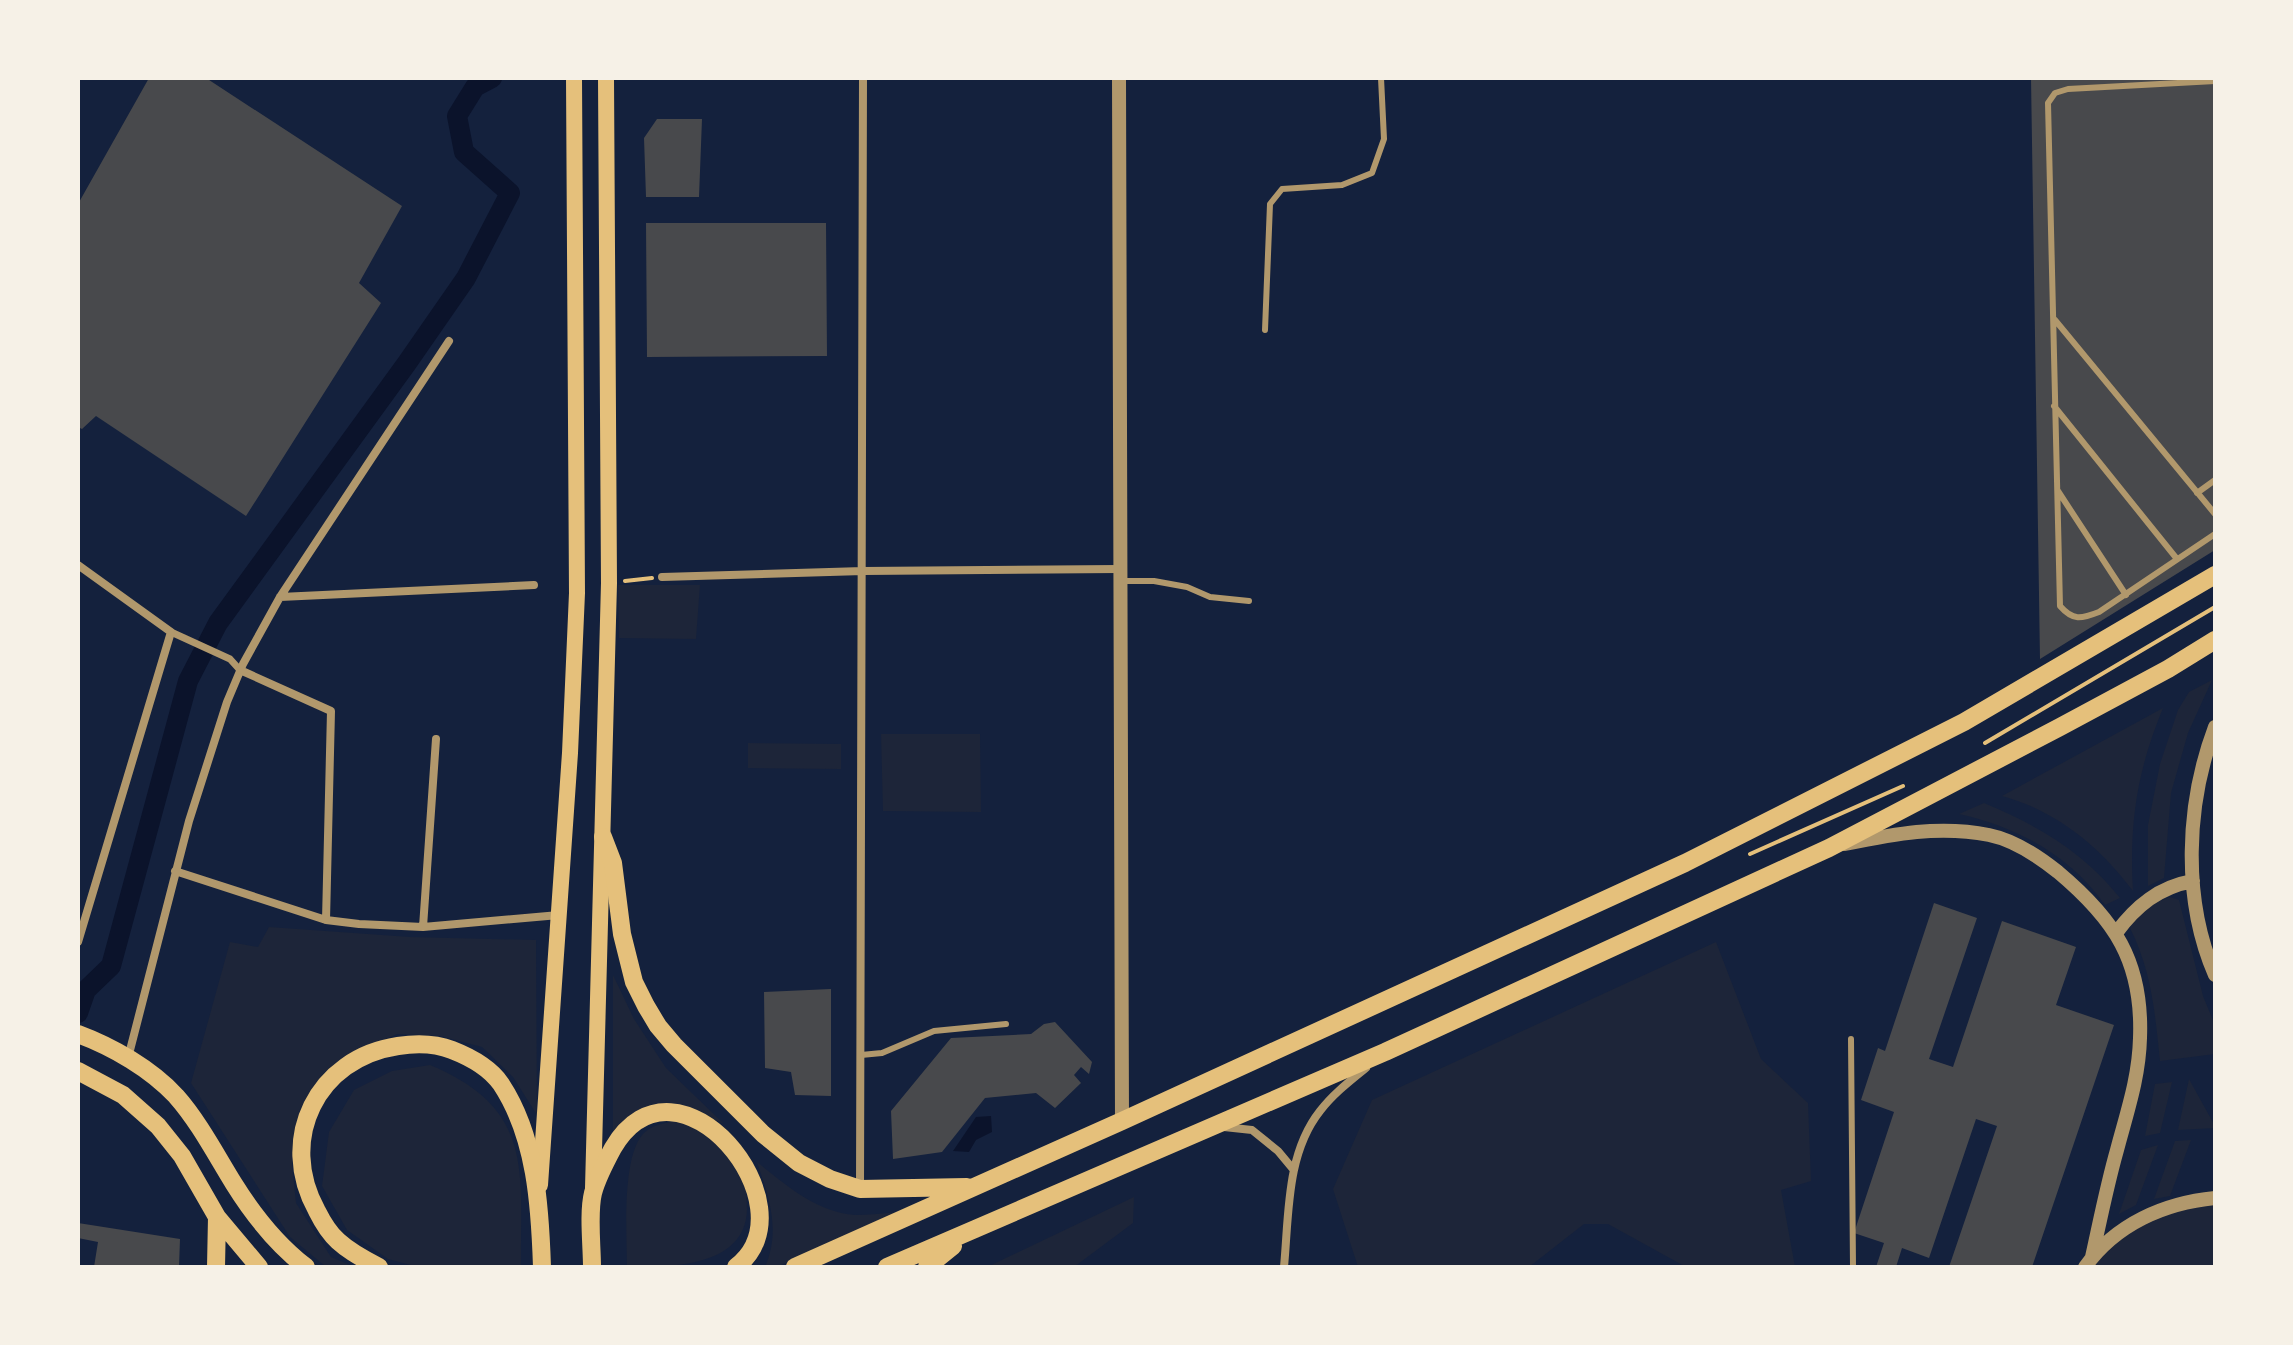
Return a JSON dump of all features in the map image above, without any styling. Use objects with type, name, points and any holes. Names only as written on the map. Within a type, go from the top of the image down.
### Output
[{"type":"main road","points":[[541,1258],[539,1198],[570,753],[577,593],[574,78]]},
{"type":"main road","points":[[592,1267],[609,583],[606,78]]},
{"type":"main road","points":[[795,1267],[1122,1121],[1713,849],[1964,722],[2215,575]]},
{"type":"main road","points":[[887,1267],[1385,1052],[1829,848],[2128,691],[2215,640]]},
{"type":"main road","points":[[603,837],[613,863],[622,934],[634,982],[658,1026],[763,1134],[799,1163],[830,1179],[860,1189],[974,1187]]},
{"type":"main road","points":[[85,1036],[127,1058],[175,1096],[193,1118],[261,1223],[281,1248],[306,1267]]},
{"type":"main road","points":[[379,1267],[336,1240],[322,1220],[308,1195],[300,1147],[311,1109],[326,1084],[354,1060],[378,1049],[417,1043],[443,1047],[472,1058],[500,1081],[515,1109],[539,1198]]},
{"type":"main road","points":[[80,1072],[123,1095],[158,1126],[182,1156],[217,1217],[259,1267]]},
{"type":"main road","points":[[593,1194],[608,1157],[631,1124],[670,1112],[689,1114],[730,1145],[747,1168],[759,1223],[754,1244],[745,1260],[736,1267]]},
{"type":"main road","points":[[216,1267],[217,1217]]},
{"type":"main road","points":[[927,1267],[968,1234]]},
{"type":"street","points":[[860,1189],[863,78]]},
{"type":"street","points":[[1119,78],[1122,1121]]},
{"type":"street","points":[[127,1058],[175,871],[209,755],[240,670],[280,597],[449,341]]},
{"type":"street","points":[[78,565],[171,632],[230,659],[240,670],[331,711],[326,920]]},
{"type":"street","points":[[662,577],[863,571],[1119,575]]},
{"type":"street","points":[[280,597],[534,585]]},
{"type":"street","points":[[78,942],[171,632]]},
{"type":"street","points":[[2215,727],[2206,752],[2194,813],[2193,881],[2200,923],[2215,975]]},
{"type":"street","points":[[423,927],[436,739]]},
{"type":"street","points":[[1829,848],[1909,831],[1948,829],[1991,835],[2019,845],[2048,864],[2102,912],[2116,933],[2129,958],[2134,980],[2140,1035],[2137,1079],[2088,1262]]},
{"type":"street","points":[[175,871],[326,920],[359,924],[423,927],[559,915]]},
{"type":"street","points":[[2116,933],[2140,905],[2159,892],[2193,881]]},
{"type":"street","points":[[1284,1267],[1293,1169],[1308,1129],[1320,1111],[1346,1084],[1385,1052]]},
{"type":"street","points":[[1212,1125],[1252,1130],[1278,1151],[1293,1169]]},
{"type":"street","points":[[2088,1262],[2131,1223],[2184,1201],[2215,1198]]},
{"type":"lane","points":[[1265,330],[1270,204],[1282,189],[1342,185],[1372,173],[1384,139],[1381,78]]},
{"type":"lane","points":[[2215,81],[2068,89],[2055,93],[2048,103],[2060,606],[2069,616],[2081,619],[2099,612],[2215,534]]},
{"type":"lane","points":[[2055,320],[2215,514]]},
{"type":"lane","points":[[2054,406],[2177,559]]},
{"type":"lane","points":[[2197,493],[2215,480]]},
{"type":"lane","points":[[2057,490],[2126,595]]},
{"type":"lane","points":[[1119,575],[1187,587],[1210,597],[1249,601]]},
{"type":"lane","points":[[861,1055],[882,1053],[934,1031],[1006,1024]]},
{"type":"lane","points":[[1851,1039],[1853,1267]]},
{"type":"path","points":[[609,583],[662,577]]},
{"type":"shaded area","points":[[618,585],[700,585],[696,639],[619,638]]},
{"type":"shaded area","points":[[2212,680],[2188,733],[2171,793],[2164,878],[2148,886],[2148,825],[2160,764],[2178,710],[2189,692]]},
{"type":"shaded area","points":[[2163,708],[2147,754],[2137,798],[2132,843],[2133,891],[2106,860],[2076,833],[2041,811],[2002,796]]},
{"type":"shaded area","points":[[881,734],[980,734],[981,812],[883,811]]},
{"type":"shaded area","points":[[748,743],[841,744],[841,769],[748,768]]},
{"type":"shaded area","points":[[1984,803],[2058,842],[2091,867],[2120,898],[2105,905],[2076,872],[2041,846],[2001,827],[1959,814]]},
{"type":"shaded area","points":[[2170,897],[2179,900],[2203,996],[2215,1025],[2215,1054],[2160,1061],[2148,977],[2130,928],[2146,908]]},
{"type":"shaded area","points":[[269,927],[410,937],[536,940],[537,1115],[513,1077],[482,1047],[440,1036],[397,1034],[356,1052],[324,1073],[300,1109],[292,1164],[296,1203],[331,1257],[355,1267],[326,1267],[290,1237],[191,1083],[230,942],[258,947]]},
{"type":"shaded area","points":[[1716,942],[1761,1059],[1808,1103],[1811,1181],[1781,1190],[1795,1267],[1686,1267],[1608,1224],[1584,1224],[1529,1267],[1358,1267],[1333,1189],[1372,1100]]},
{"type":"shaded area","points":[[613,975],[634,1019],[666,1068],[724,1124],[691,1109],[667,1105],[613,1142]]},
{"type":"shaded area","points":[[430,1065],[464,1082],[488,1101],[505,1123],[519,1172],[521,1267],[418,1267],[388,1259],[347,1230],[322,1186],[329,1132],[354,1090],[392,1071]]},
{"type":"shaded area","points":[[2189,1079],[2215,1126],[2215,1128],[2178,1130]]},
{"type":"shaded area","points":[[2172,1082],[2160,1133],[2145,1136],[2155,1084]]},
{"type":"shaded area","points":[[991,1116],[992,1132],[976,1140],[969,1152],[953,1151],[976,1117]]},
{"type":"shaded area","points":[[686,1119],[712,1134],[739,1172],[746,1195],[743,1229],[733,1243],[719,1254],[702,1260],[627,1267],[627,1196],[637,1143],[645,1132],[654,1127]]},
{"type":"shaded area","points":[[2191,1140],[2170,1196],[2154,1199],[2175,1141]]},
{"type":"shaded area","points":[[2158,1145],[2136,1205],[2119,1214],[2141,1150]]},
{"type":"shaded area","points":[[757,1162],[802,1196],[827,1209],[855,1215],[899,1212],[777,1267],[765,1267],[773,1227]]},
{"type":"shaded area","points":[[1134,1197],[1133,1223],[1074,1267],[987,1267]]},
{"type":"shaded area","points":[[2215,1198],[2215,1267],[2088,1267],[2131,1223]]},
{"type":"building","points":[[149,78],[206,78],[402,206],[359,283],[381,303],[246,516],[96,416],[82,429],[78,427],[78,204]]},
{"type":"building","points":[[2031,78],[2215,78],[2215,550],[2040,659]]},
{"type":"building","points":[[657,119],[702,119],[699,197],[646,197],[644,138]]},
{"type":"building","points":[[646,223],[826,223],[827,356],[647,357]]},
{"type":"building","points":[[1934,903],[1977,918],[1929,1059],[1953,1067],[2002,921],[2076,947],[2056,1005],[2114,1025],[2032,1267],[1949,1267],[1997,1126],[1976,1119],[1929,1258],[1902,1248],[1896,1267],[1876,1267],[1884,1243],[1854,1233],[1894,1112],[1861,1100],[1878,1048],[1885,1051]]},
{"type":"building","points":[[831,989],[831,1096],[795,1095],[791,1072],[765,1068],[764,992]]},
{"type":"building","points":[[1055,1022],[1092,1062],[1089,1074],[1081,1067],[1074,1075],[1081,1083],[1055,1108],[1036,1093],[985,1098],[942,1152],[893,1159],[891,1111],[951,1038],[1031,1034],[1044,1024]]},
{"type":"building","points":[[78,1223],[180,1239],[179,1267],[94,1267],[98,1242],[78,1238]]},
{"type":"waterway","points":[[78,1013],[86,990],[111,966],[188,681],[218,623],[466,278],[510,193],[464,152],[457,116],[475,87],[492,78]]}]
